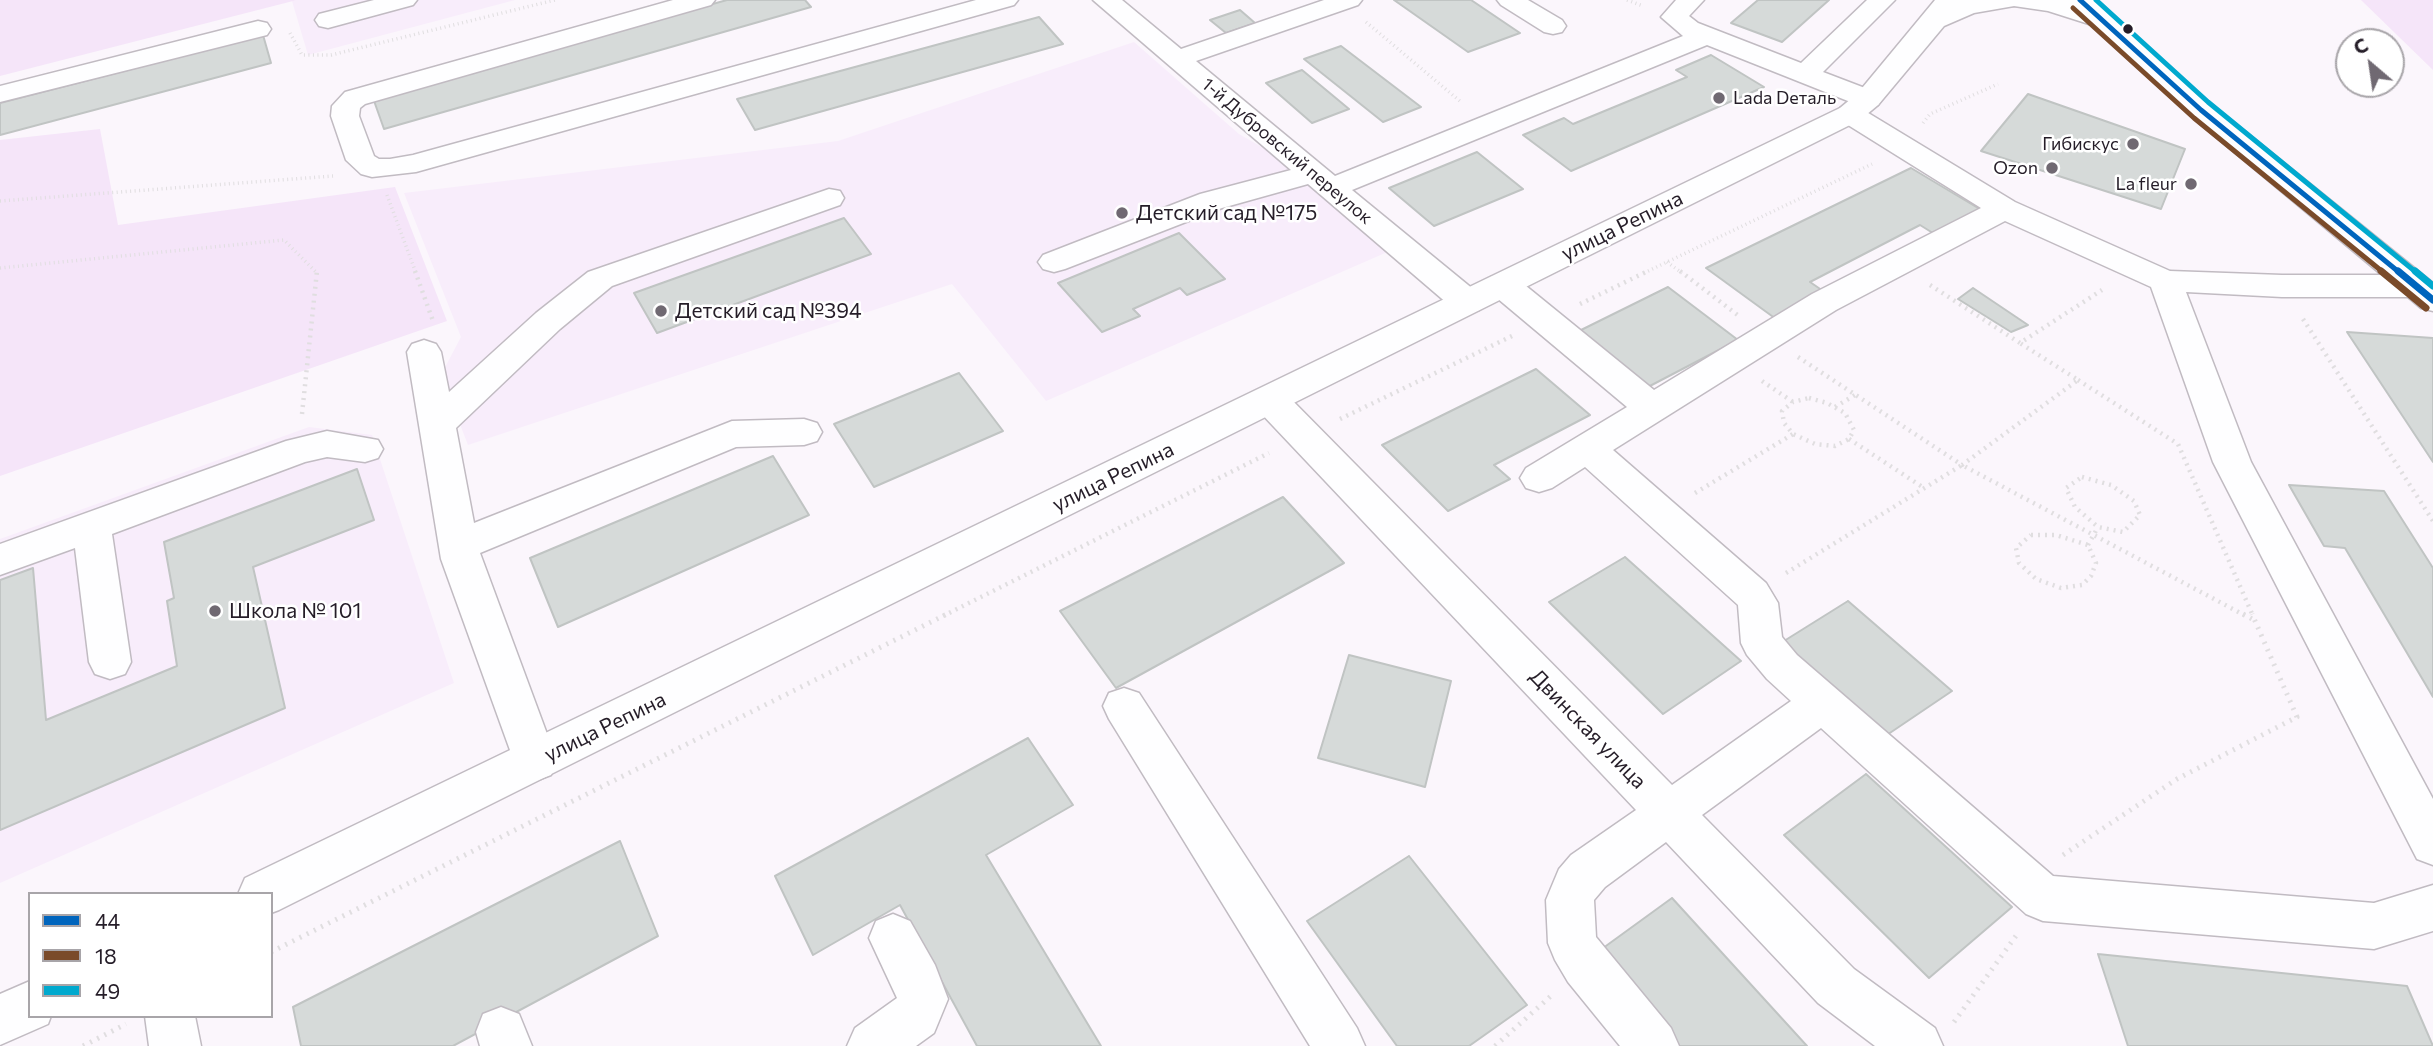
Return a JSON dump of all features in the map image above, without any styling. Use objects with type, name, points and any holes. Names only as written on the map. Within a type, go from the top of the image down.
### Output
[{"type":"main road","points":[[328,20],[404,0]]},
{"type":"main road","points":[[702,0],[355,98],[346,106],[345,116],[360,160],[380,171],[416,163],[1005,0]]},
{"type":"main road","points":[[934,0],[974,9]]},
{"type":"main road","name":"1-й Дубровский переулок","points":[[1106,0],[1467,302]]},
{"type":"main road","points":[[1510,0],[1553,26]]},
{"type":"main road","points":[[1691,0],[1674,17],[1679,24],[1804,75],[1859,107],[1906,148],[2004,209],[2165,281],[2424,293]]},
{"type":"main road","points":[[1804,75],[1882,0]]},
{"type":"main road","points":[[1942,10],[2011,0]]},
{"type":"main road","points":[[2016,0],[2088,9],[2201,110],[2424,293]]},
{"type":"main road","points":[[1177,59],[1346,1]]},
{"type":"main road","name":"улица Репина","points":[[266,892],[1503,285],[1859,107],[1942,10]]},
{"type":"main road","points":[[0,94],[258,29]]},
{"type":"main road","points":[[1054,262],[1211,201],[1323,181],[1706,36]]},
{"type":"main road","points":[[437,424],[548,321],[600,279],[829,198]]},
{"type":"main road","points":[[1539,478],[1824,302],[2004,209]]},
{"type":"main road","points":[[2165,281],[2232,462],[2433,844]]},
{"type":"main road","points":[[1503,285],[1652,408]]},
{"type":"main road","points":[[424,352],[461,559],[535,761]]},
{"type":"main road","name":"Двинская улица","points":[[1269,400],[1836,986],[1934,1035]]},
{"type":"main road","points":[[459,545],[732,434],[804,432]]},
{"type":"main road","points":[[0,560],[299,450],[327,444],[365,450]]},
{"type":"main road","points":[[1587,448],[1752,594],[1758,603],[1762,643],[1768,653],[2034,890],[2374,926],[2433,908]]},
{"type":"main road","points":[[92,526],[110,662]]},
{"type":"main road","points":[[1653,1046],[1585,965],[1572,943],[1570,900],[1576,885],[1588,870],[1822,703]]},
{"type":"main road","points":[[1124,706],[1339,1046]]},
{"type":"main road","points":[[873,1046],[916,1015],[923,999],[893,938]]},
{"type":"main road","points":[[0,1020],[28,1007]]},
{"type":"main road","points":[[150,1019],[174,1046]]},
{"type":"path","points":[[1346,1],[1450,93]]},
{"type":"path","points":[[273,951],[1304,435],[1906,148],[1930,114],[1998,84]]},
{"type":"path","points":[[0,201],[380,171],[433,318],[424,352]]},
{"type":"path","points":[[0,268],[284,240],[317,271],[299,450]]},
{"type":"path","points":[[1667,262],[1768,337],[1962,465],[2255,620]]},
{"type":"path","points":[[1897,264],[2178,444],[2297,717],[2177,779],[2034,890],[1934,1035]]},
{"type":"path","points":[[2020,343],[2105,288],[2165,281]]},
{"type":"path","points":[[2282,286],[2433,521]]},
{"type":"path","points":[[1752,594],[1962,465],[2078,380]]},
{"type":"path","points":[[1835,407],[1856,395]]},
{"type":"path","points":[[1809,398],[1845,413],[1854,430],[1849,439],[1835,446],[1815,444],[1793,434],[1784,423],[1782,411],[1793,402],[1809,398]]},
{"type":"path","points":[[1661,513],[1793,434]]},
{"type":"path","points":[[1849,439],[1924,488]]},
{"type":"path","points":[[2082,477],[2111,485],[2134,501],[2140,515],[2123,532],[2098,527],[2075,507],[2067,488],[2082,477]]},
{"type":"path","points":[[2088,545],[2098,527]]},
{"type":"path","points":[[2031,535],[2056,535],[2088,545],[2096,563],[2091,576],[2082,585],[2061,588],[2036,579],[2020,564],[2016,548],[2031,535]]},
{"type":"path","points":[[1495,1046],[1585,965]]},
{"type":"path","points":[[83,1046],[150,1019]]},
{"type":"shaded area","points":[[0,0],[297,0],[0,76]]},
{"type":"shaded area","points":[[515,0],[308,55],[292,1]]},
{"type":"shaded area","points":[[2361,0],[2433,0],[2433,70],[2405,43],[2405,28],[2390,28]]},
{"type":"shaded area","points":[[1134,42],[1239,134],[1293,165],[1392,250],[1046,401],[952,284],[468,445],[441,375],[461,337],[404,193],[838,141]]},
{"type":"shaded area","points":[[100,129],[118,225],[395,187],[447,321],[0,476],[0,140]]},
{"type":"shaded area","name":"Школа № 101","points":[[309,427],[372,435],[454,683],[0,883],[0,539]]},
{"type":"building","points":[[727,0],[805,0],[811,7],[384,129],[373,98]]},
{"type":"building","points":[[1394,0],[1471,0],[1520,33],[1468,52]]},
{"type":"building","points":[[1758,0],[1829,0],[1782,42],[1731,23]]},
{"type":"building","points":[[1240,10],[1255,23],[1226,33],[1210,20]]},
{"type":"building","points":[[1039,17],[1063,44],[755,130],[737,99]]},
{"type":"building","points":[[263,35],[271,63],[0,135],[0,103]]},
{"type":"building","points":[[1341,46],[1421,107],[1383,122],[1304,59]]},
{"type":"building","points":[[1711,55],[1764,87],[1571,171],[1523,135],[1564,118],[1573,124],[1687,77],[1676,70]]},
{"type":"building","points":[[1302,70],[1349,109],[1312,123],[1266,83]]},
{"type":"building","points":[[2028,94],[2185,149],[2161,209],[1981,151]]},
{"type":"building","points":[[1477,152],[1523,189],[1434,226],[1389,188]]},
{"type":"building","points":[[1911,168],[1983,211],[1936,235],[1920,225],[1810,282],[1826,293],[1776,319],[1706,268]]},
{"type":"building","points":[[844,218],[871,254],[657,333],[634,293]]},
{"type":"building","points":[[1179,233],[1225,279],[1187,295],[1180,288],[1133,309],[1140,316],[1102,332],[1058,283]]},
{"type":"building","points":[[1668,287],[1738,340],[1646,388],[1577,332]]},
{"type":"building","points":[[1973,288],[2028,325],[2011,332],[1958,299]]},
{"type":"building","points":[[2347,332],[2433,338],[2433,462]]},
{"type":"building","points":[[1536,369],[1590,415],[1494,465],[1510,479],[1448,511],[1382,445]]},
{"type":"building","points":[[959,373],[1003,431],[874,487],[834,424]]},
{"type":"building","points":[[773,456],[809,515],[558,627],[530,558]]},
{"type":"building","points":[[357,469],[374,520],[253,567],[285,708],[0,830],[0,580],[33,568],[46,720],[177,666],[167,601],[174,598],[164,542]]},
{"type":"building","points":[[2289,485],[2384,491],[2433,568],[2433,697],[2345,548],[2324,546]]},
{"type":"building","points":[[1283,497],[1344,563],[1116,688],[1060,611]]},
{"type":"building","points":[[1625,557],[1741,661],[1663,714],[1549,602]]},
{"type":"building","points":[[1848,601],[1952,691],[1878,741],[1776,646]]},
{"type":"building","points":[[1349,655],[1451,681],[1425,787],[1318,758]]},
{"type":"building","points":[[1028,738],[1073,805],[986,855],[1101,1046],[977,1046],[900,905],[813,955],[775,876]]},
{"type":"building","points":[[1866,774],[2012,907],[1929,978],[1784,835]]},
{"type":"building","points":[[620,841],[658,936],[453,1046],[301,1046],[293,1007]]},
{"type":"building","points":[[1409,856],[1527,1005],[1469,1046],[1397,1046],[1307,921]]},
{"type":"building","points":[[1672,898],[1807,1046],[1679,1046],[1599,951]]},
{"type":"building","points":[[2098,954],[2407,986],[2433,1046],[2128,1046]]},
{"type":"transit line","name":"44","points":[[2080,0],[2201,110],[2433,300]]},
{"type":"transit line","name":"49","points":[[2096,0],[2208,102],[2433,286]]},
{"type":"transit line","name":"18","points":[[2073,8],[2194,118],[2426,308]]},
{"type":"place","name":"Lada Dеталь","points":[[1719,98]]},
{"type":"place","name":"Гибискус","points":[[2133,144]]},
{"type":"place","name":"Ozon","points":[[2052,168]]},
{"type":"place","name":"La fleur","points":[[2191,184]]},
{"type":"place","name":"Детский сад №175","points":[[1122,213]]},
{"type":"place","name":"Детский сад №394","points":[[661,311]]},
{"type":"place","name":"Школа № 101","points":[[215,611]]}]
